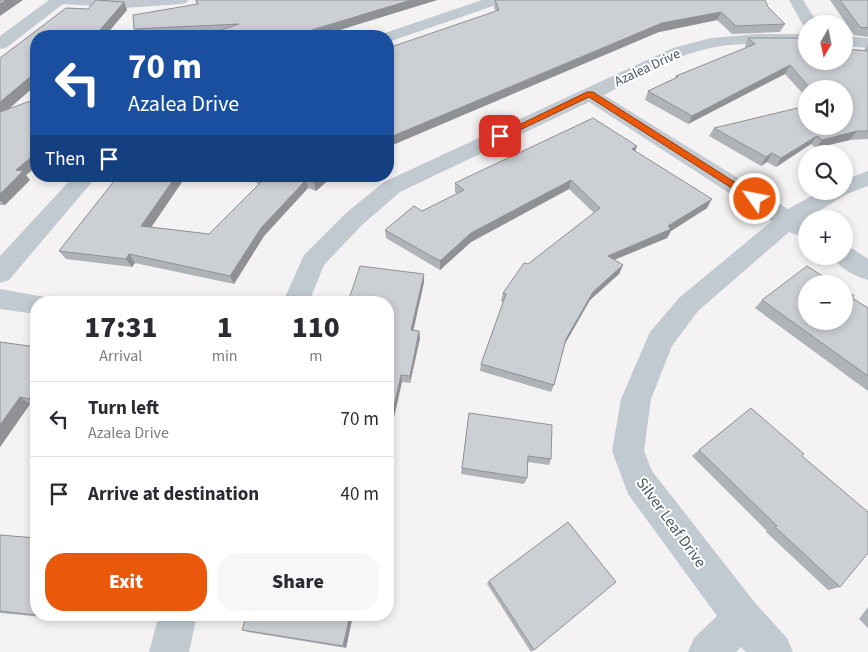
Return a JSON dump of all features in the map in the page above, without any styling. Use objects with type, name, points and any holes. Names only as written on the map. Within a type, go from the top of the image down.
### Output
[{"type":"street","points":[[0,44],[59,0]]},
{"type":"street","points":[[63,0],[124,4],[181,0]]},
{"type":"street","points":[[394,34],[497,0]]},
{"type":"street","points":[[796,0],[805,15]]},
{"type":"street","name":"Azalea Drive","points":[[298,296],[313,261],[354,219],[392,187],[679,52],[703,43],[748,38],[798,39]]},
{"type":"street","points":[[853,42],[868,43]]},
{"type":"street","points":[[590,94],[797,226]]},
{"type":"street","points":[[853,184],[868,178]]},
{"type":"street","points":[[0,273],[81,182]]},
{"type":"street","name":"Silver Leaf Drive","points":[[773,652],[742,618],[640,482],[628,451],[636,399],[660,340],[689,304],[797,226],[827,200]]},
{"type":"street","points":[[853,261],[868,271]]},
{"type":"street","points":[[0,299],[30,303]]},
{"type":"street","points":[[708,652],[742,618]]},
{"type":"street","points":[[169,652],[177,621]]},
{"type":"building","points":[[96,0],[124,2],[100,30],[37,30],[66,8],[88,9]]},
{"type":"building","points":[[196,0],[411,0],[312,30],[222,30],[239,24],[134,29],[133,15],[198,4]]},
{"type":"building","points":[[495,0],[765,0],[768,7],[785,24],[736,26],[721,12],[662,23],[394,135],[394,46],[499,10]]},
{"type":"building","points":[[840,0],[868,0],[868,28],[860,27],[853,15]]},
{"type":"building","points":[[30,35],[30,77],[0,102],[0,58]]},
{"type":"building","points":[[748,38],[798,38],[798,70],[853,70],[853,50],[868,51],[868,131],[853,132],[853,80],[803,80],[790,65],[692,116],[648,91],[678,77],[676,76],[755,44]]},
{"type":"building","points":[[30,101],[30,158],[16,170],[23,171],[0,194],[0,112]]},
{"type":"building","points":[[798,108],[798,135],[841,135],[822,140],[817,136],[802,145],[798,145],[798,148],[781,158],[772,153],[766,157],[714,128]]},
{"type":"building","points":[[593,118],[637,146],[632,149],[712,199],[668,226],[671,229],[608,256],[623,265],[593,292],[566,339],[554,385],[481,364],[506,294],[503,293],[524,263],[528,264],[600,208],[571,180],[471,233],[440,261],[385,230],[414,206],[422,211],[464,190],[455,183]]},
{"type":"building","points":[[113,182],[172,182],[141,226],[209,234],[261,182],[304,182],[261,228],[230,276],[129,254],[126,259],[59,251]]},
{"type":"building","points":[[360,266],[424,274],[411,330],[419,331],[410,376],[401,375],[394,406],[394,296],[350,296]]},
{"type":"building","points":[[807,266],[821,275],[798,275],[798,326],[762,300]]},
{"type":"building","points":[[853,299],[868,308],[868,376],[804,330],[853,330]]},
{"type":"building","points":[[0,342],[30,346],[30,398],[20,397],[0,425]]},
{"type":"building","points":[[751,408],[804,454],[802,456],[868,512],[868,553],[840,587],[775,527],[777,526],[699,450]]},
{"type":"building","points":[[469,413],[552,425],[551,459],[528,456],[527,478],[462,468]]},
{"type":"building","points":[[568,522],[616,582],[534,650],[489,581]]},
{"type":"building","points":[[0,535],[30,538],[30,614],[0,611]]},
{"type":"building","points":[[245,621],[349,621],[343,646],[242,630]]},
{"type":"route","points":[[500,136],[590,94],[755,199]]}]
